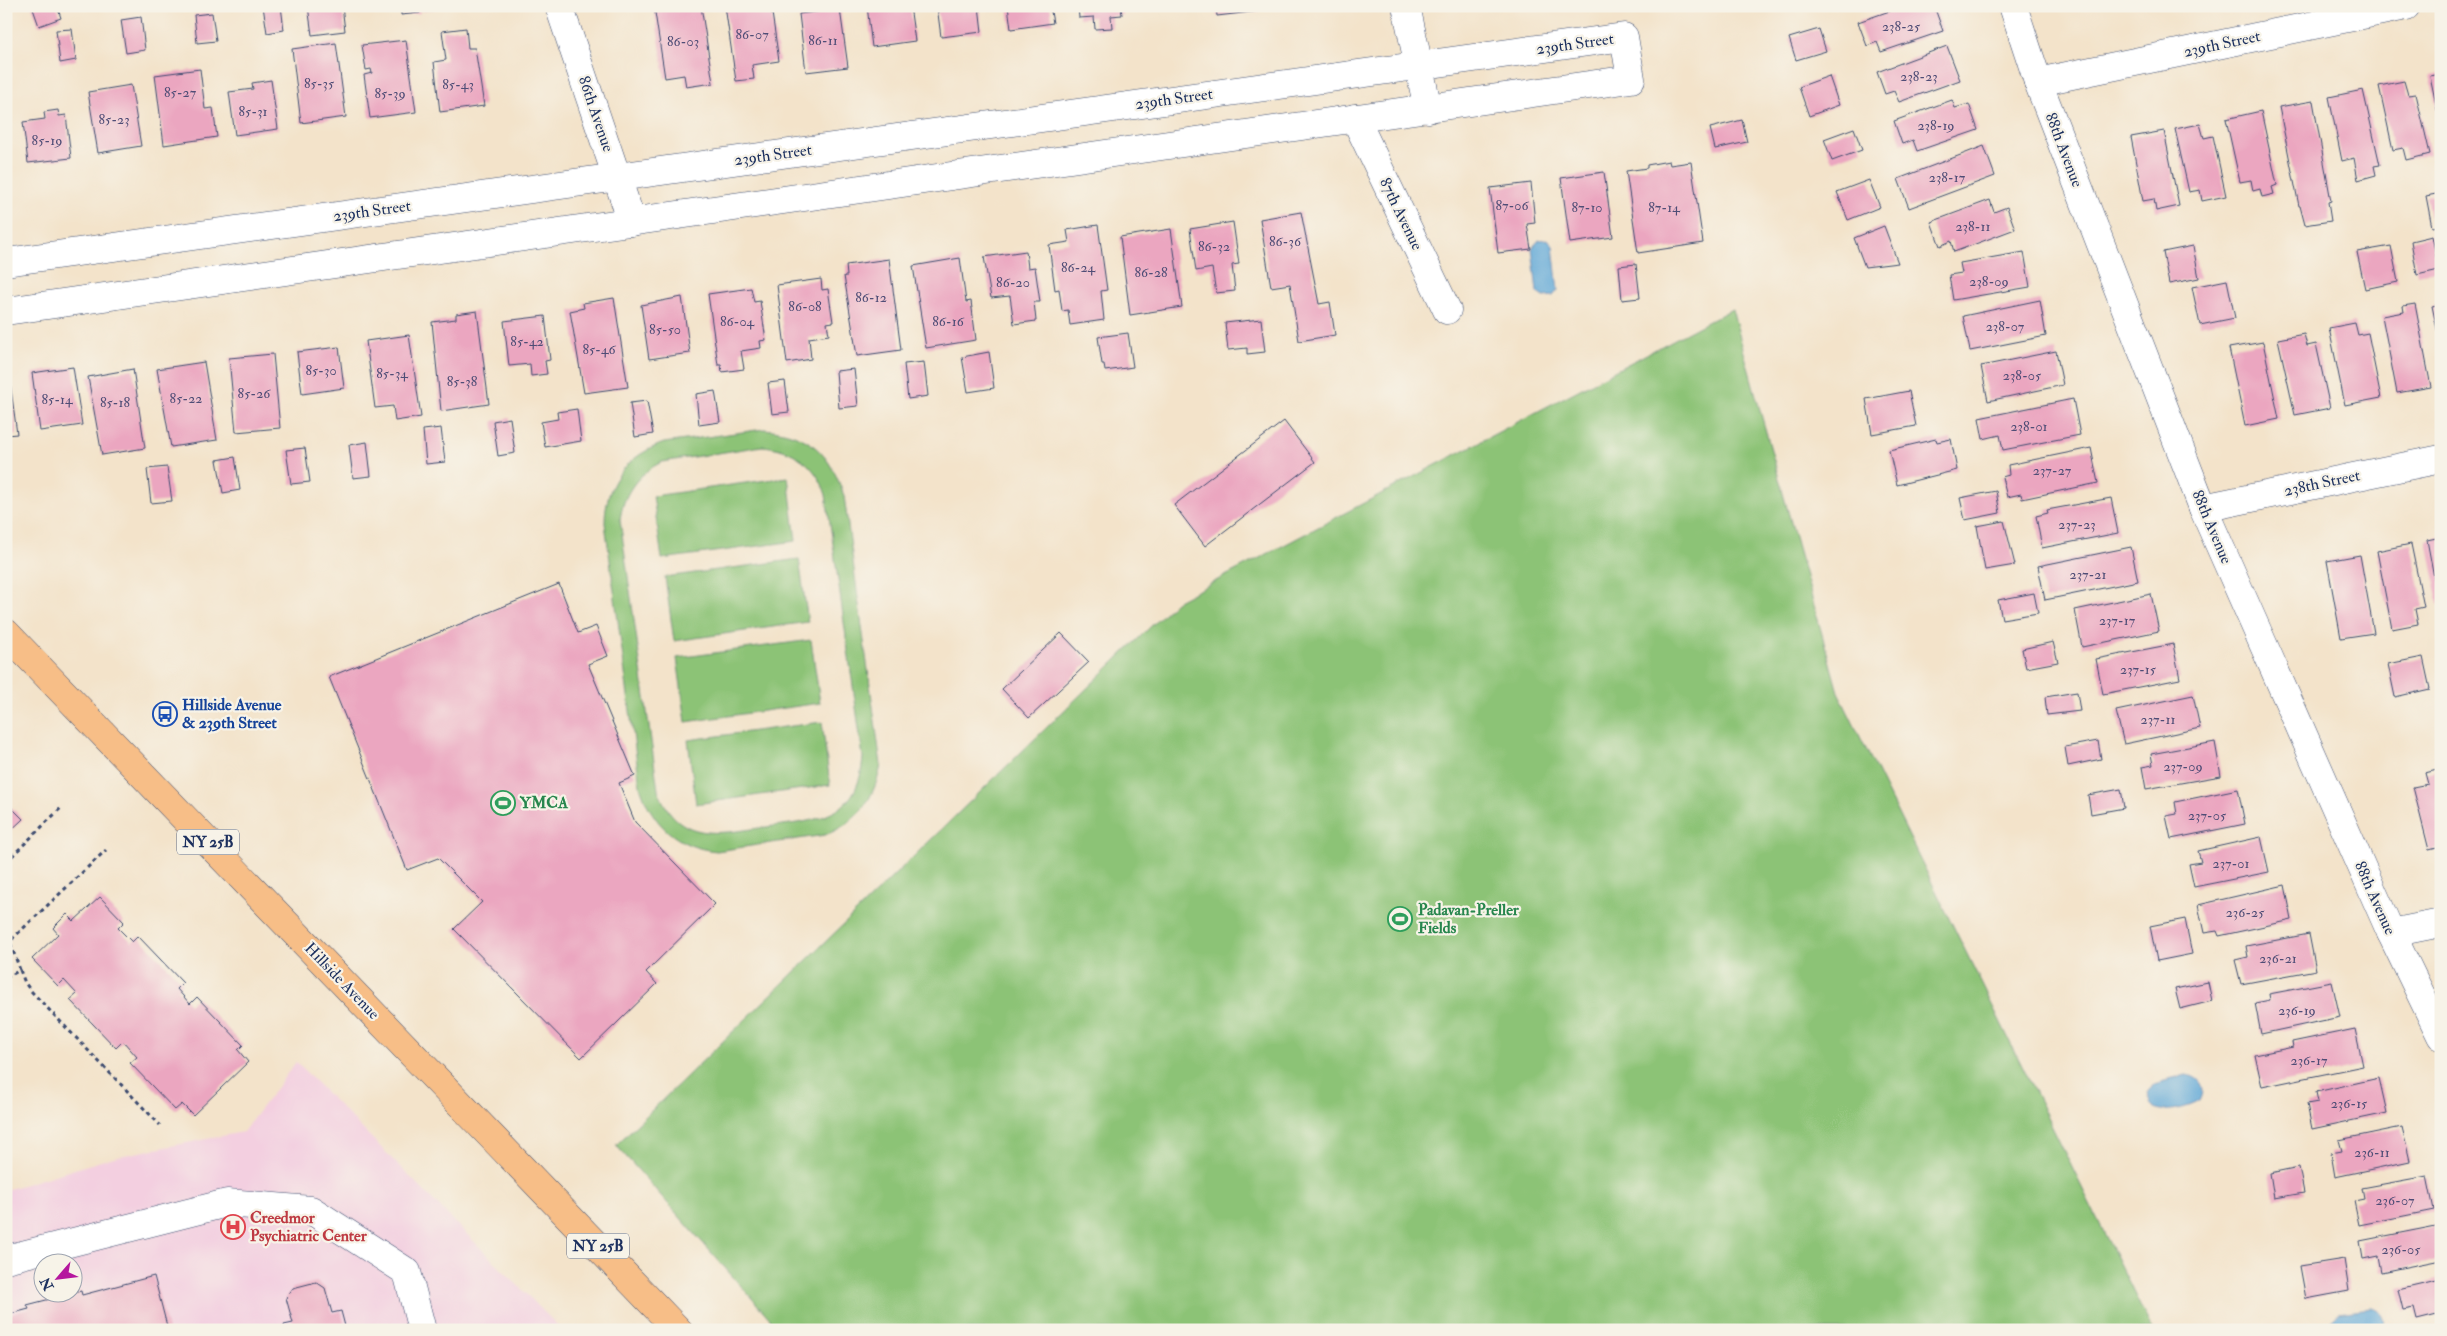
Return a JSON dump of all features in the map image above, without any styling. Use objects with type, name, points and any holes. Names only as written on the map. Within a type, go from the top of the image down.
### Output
[{"type":"main road","name":"Hillside Avenue","points":[[6,633],[678,1330]]},
{"type":"street","name":"86th Avenue","points":[[559,6],[632,222]]},
{"type":"street","points":[[1406,6],[1428,108]]},
{"type":"street","name":"88th Avenue","points":[[2013,6],[2038,82],[2203,508],[2391,933],[2441,1036]]},
{"type":"street","name":"239th Street","points":[[2038,82],[2406,6]]},
{"type":"street","name":"239th Street","points":[[6,262],[1624,37],[1631,79],[6,311]]},
{"type":"street","name":"87th Avenue","points":[[1355,118],[1447,310]]},
{"type":"street","name":"238th Street","points":[[2203,508],[2441,459]]},
{"type":"street","points":[[2391,933],[2441,923]]},
{"type":"street","points":[[6,1259],[227,1203],[311,1210],[407,1272],[422,1330]]},
{"type":"path","points":[[6,862],[63,806]]},
{"type":"path","points":[[106,850],[13,938],[11,945],[25,983],[31,991],[160,1125]]},
{"type":"path","points":[[6,978],[20,970]]},
{"type":"shaded area","name":"Creedmor Psychiatric Center","points":[[296,1062],[562,1330],[6,1330],[6,1190],[114,1157],[243,1132]]},
{"type":"green space","name":"Padavan-Preller Fields","points":[[1732,309],[1838,692],[2152,1330],[780,1330],[616,1145],[1176,602]]},
{"type":"green space","points":[[764,429],[780,431],[794,435],[816,448],[825,457],[838,481],[844,496],[881,765],[874,789],[862,809],[846,824],[825,835],[717,851],[703,849],[678,839],[668,831],[651,811],[645,799],[640,786],[605,523],[609,495],[621,473],[639,455],[664,443]],"holes":[[[762,446],[773,447],[794,454],[810,467],[817,475],[826,495],[863,757],[860,778],[853,793],[843,805],[817,819],[733,831],[703,831],[689,827],[677,820],[667,808],[658,790],[620,520],[624,502],[633,485],[646,472],[662,462]]]},
{"type":"green space","points":[[788,477],[796,541],[662,559],[653,496]]},
{"type":"green space","points":[[799,559],[808,622],[674,641],[665,577]]},
{"type":"green space","points":[[811,640],[820,703],[686,722],[677,658]]},
{"type":"green space","points":[[822,722],[830,785],[696,804],[688,740]]},
{"type":"water","points":[[1548,239],[1553,246],[1558,290],[1553,296],[1544,297],[1537,292],[1532,248],[1539,240]]},
{"type":"water","points":[[2186,1075],[2196,1078],[2201,1084],[2203,1092],[2200,1101],[2182,1108],[2168,1110],[2156,1109],[2151,1106],[2147,1094],[2154,1084]]},
{"type":"water","points":[[2371,1308],[2382,1316],[2384,1322],[2382,1330],[2329,1330],[2330,1320],[2339,1312]]},
{"type":"building","points":[[32,6],[57,6],[61,18],[39,26]]},
{"type":"building","points":[[263,6],[281,6],[284,30],[267,33]]},
{"type":"building","points":[[308,6],[342,6],[345,31],[312,35]]},
{"type":"building","points":[[383,6],[419,6],[420,13],[401,15],[401,10],[383,12]]},
{"type":"building","points":[[423,6],[444,6],[444,7],[423,11]]},
{"type":"building","points":[[654,6],[701,6],[713,83],[686,87],[684,75],[665,78]]},
{"type":"building","points":[[725,6],[771,6],[779,61],[752,65],[754,79],[736,81]]},
{"type":"building","points":[[867,6],[910,6],[915,41],[872,47]]},
{"type":"building","points":[[937,6],[979,6],[982,32],[941,37]]},
{"type":"building","points":[[1008,6],[1050,6],[1053,23],[1011,29]]},
{"type":"building","points":[[1078,6],[1121,6],[1122,15],[1111,16],[1112,28],[1095,29],[1094,17],[1079,18]]},
{"type":"building","points":[[1216,6],[1259,6],[1260,11],[1217,16]]},
{"type":"building","points":[[1904,6],[1934,6],[1943,31],[1881,52],[1877,42],[1867,46],[1858,22]]},
{"type":"building","points":[[840,9],[848,67],[806,72],[799,14]]},
{"type":"building","points":[[212,13],[216,41],[197,43],[194,15]]},
{"type":"building","points":[[141,17],[145,50],[126,53],[121,20]]},
{"type":"building","points":[[466,28],[468,48],[475,48],[484,106],[440,112],[434,62],[446,60],[442,31]]},
{"type":"building","points":[[72,29],[76,60],[60,63],[56,30]]},
{"type":"building","points":[[1819,29],[1826,51],[1796,60],[1789,38]]},
{"type":"building","points":[[406,40],[416,112],[370,118],[364,75],[372,73],[371,69],[366,70],[362,45]]},
{"type":"building","points":[[336,43],[346,117],[301,123],[292,49]]},
{"type":"building","points":[[1947,46],[1960,80],[1899,102],[1894,91],[1885,94],[1877,72]]},
{"type":"building","points":[[200,69],[205,109],[213,108],[217,137],[164,145],[155,75]]},
{"type":"building","points":[[2441,74],[2441,124],[2440,124],[2430,76]]},
{"type":"building","points":[[1829,76],[1839,105],[1809,116],[1799,87]]},
{"type":"building","points":[[271,80],[278,129],[235,135],[229,92],[253,89],[252,83]]},
{"type":"building","points":[[2404,81],[2408,95],[2416,94],[2430,154],[2406,160],[2403,148],[2393,150],[2379,86]]},
{"type":"building","points":[[131,85],[141,146],[98,153],[88,92]]},
{"type":"building","points":[[2363,90],[2380,165],[2374,166],[2376,175],[2358,180],[2354,158],[2342,161],[2329,97]]},
{"type":"building","points":[[1952,100],[1955,108],[1969,104],[1978,130],[1917,151],[1913,140],[1902,144],[1894,121]]},
{"type":"building","points":[[2313,101],[2331,201],[2328,202],[2331,221],[2305,225],[2299,206],[2279,107]]},
{"type":"building","points":[[58,110],[59,116],[66,115],[71,158],[28,163],[23,122],[45,119],[44,112]]},
{"type":"building","points":[[2261,111],[2277,185],[2272,187],[2274,194],[2262,197],[2260,189],[2253,191],[2251,180],[2240,182],[2226,119]]},
{"type":"building","points":[[1742,120],[1747,142],[1715,149],[1710,128]]},
{"type":"building","points":[[2200,124],[2204,138],[2213,136],[2226,196],[2202,201],[2200,190],[2189,192],[2175,129]]},
{"type":"building","points":[[1854,128],[1862,150],[1832,161],[1824,139]]},
{"type":"building","points":[[2164,131],[2179,206],[2156,211],[2154,199],[2143,201],[2131,137]]},
{"type":"building","points":[[1984,146],[1995,176],[1909,208],[1898,179]]},
{"type":"building","points":[[1669,161],[1670,165],[1691,162],[1703,243],[1638,253],[1626,171],[1647,168],[1647,165]]},
{"type":"building","points":[[1604,172],[1613,237],[1570,243],[1561,178]]},
{"type":"building","points":[[1869,180],[1880,207],[1848,220],[1837,192]]},
{"type":"building","points":[[1531,183],[1535,223],[1527,224],[1531,249],[1498,253],[1490,188]]},
{"type":"building","points":[[2441,193],[2441,226],[2432,227],[2426,196]]},
{"type":"building","points":[[1990,200],[1994,212],[2007,207],[2015,229],[1954,252],[1951,241],[1940,246],[1931,222]]},
{"type":"building","points":[[1301,212],[1319,304],[1330,302],[1335,335],[1299,341],[1290,284],[1271,287],[1260,219]]},
{"type":"building","points":[[1233,222],[1239,264],[1232,265],[1235,291],[1216,293],[1212,268],[1196,271],[1190,229]]},
{"type":"building","points":[[1098,225],[1107,290],[1101,291],[1104,320],[1070,325],[1068,310],[1062,311],[1059,289],[1055,290],[1049,245],[1069,242],[1067,230]]},
{"type":"building","points":[[1884,226],[1898,263],[1865,267],[1854,238]]},
{"type":"building","points":[[1171,229],[1182,307],[1130,315],[1120,237]]},
{"type":"building","points":[[2432,236],[2439,270],[2417,275],[2411,241]]},
{"type":"building","points":[[2193,246],[2199,278],[2169,284],[2163,252]]},
{"type":"building","points":[[2391,246],[2398,282],[2365,289],[2357,252]]},
{"type":"building","points":[[1026,251],[1028,268],[1035,267],[1040,302],[1034,302],[1036,321],[1014,324],[1010,296],[991,298],[984,257]]},
{"type":"building","points":[[2024,252],[2030,287],[1953,300],[1949,275],[1962,273],[1960,263]]},
{"type":"building","points":[[960,258],[966,302],[971,301],[976,340],[926,348],[913,266]]},
{"type":"building","points":[[889,259],[901,350],[857,356],[844,276],[847,276],[846,265]]},
{"type":"building","points":[[1636,264],[1640,298],[1622,300],[1619,266]]},
{"type":"building","points":[[821,279],[822,290],[828,289],[833,322],[827,323],[829,335],[809,338],[811,359],[787,363],[777,285]]},
{"type":"building","points":[[2227,280],[2235,318],[2200,325],[2192,287]]},
{"type":"building","points":[[751,288],[754,302],[760,301],[766,340],[760,341],[761,348],[741,351],[744,369],[722,372],[721,365],[718,365],[708,294]]},
{"type":"building","points":[[682,297],[690,353],[649,359],[641,305]]},
{"type":"building","points":[[614,298],[628,387],[584,393],[570,311],[584,308],[583,303]]},
{"type":"building","points":[[2040,300],[2046,336],[1970,351],[1963,316]]},
{"type":"building","points":[[2415,304],[2431,387],[2397,393],[2382,316],[2404,312],[2403,306]]},
{"type":"building","points":[[2441,304],[2441,343],[2440,343],[2432,306]]},
{"type":"building","points":[[477,311],[489,404],[441,411],[432,322],[456,319],[456,314]]},
{"type":"building","points":[[545,316],[550,360],[545,361],[547,374],[531,376],[530,364],[509,366],[504,321]]},
{"type":"building","points":[[1261,319],[1265,352],[1247,354],[1247,348],[1228,350],[1225,323]]},
{"type":"building","points":[[2355,323],[2358,335],[2368,333],[2381,398],[2345,405],[2329,328]]},
{"type":"building","points":[[1128,333],[1133,367],[1105,371],[1104,364],[1102,364],[1098,337]]},
{"type":"building","points":[[2304,334],[2307,346],[2316,344],[2330,408],[2295,415],[2278,339]]},
{"type":"building","points":[[409,335],[421,417],[395,421],[393,406],[375,408],[366,341]]},
{"type":"building","points":[[2263,342],[2279,419],[2245,426],[2229,348]]},
{"type":"building","points":[[339,347],[344,388],[302,394],[297,352]]},
{"type":"building","points":[[2056,351],[2063,385],[1988,401],[1981,366]]},
{"type":"building","points":[[989,352],[994,388],[968,392],[962,357]]},
{"type":"building","points":[[273,354],[280,428],[236,432],[229,358]]},
{"type":"building","points":[[204,362],[217,440],[171,447],[157,369]]},
{"type":"building","points":[[924,362],[928,396],[908,399],[904,364]]},
{"type":"building","points":[[73,367],[82,425],[40,431],[32,373]]},
{"type":"building","points":[[133,369],[145,448],[102,455],[88,377]]},
{"type":"building","points":[[854,369],[858,406],[839,408],[836,371]]},
{"type":"building","points":[[9,374],[17,434],[6,435],[6,375]]},
{"type":"building","points":[[785,381],[789,412],[772,414],[768,383]]},
{"type":"building","points":[[715,391],[720,422],[699,425],[696,394]]},
{"type":"building","points":[[1909,391],[1916,426],[1872,434],[1866,399]]},
{"type":"building","points":[[2073,399],[2080,435],[2003,450],[2000,435],[1983,439],[1979,418]]},
{"type":"building","points":[[647,401],[653,434],[635,437],[630,403]]},
{"type":"building","points":[[577,409],[581,441],[545,447],[541,422],[558,419],[557,412]]},
{"type":"building","points":[[510,418],[515,453],[498,456],[493,421]]},
{"type":"building","points":[[1284,421],[1315,462],[1205,546],[1174,505]]},
{"type":"building","points":[[441,428],[445,462],[426,464],[423,430]]},
{"type":"building","points":[[1936,439],[1937,442],[1951,439],[1957,470],[1897,485],[1889,450]]},
{"type":"building","points":[[367,442],[371,476],[353,478],[349,445]]},
{"type":"building","points":[[305,448],[310,482],[291,484],[286,450]]},
{"type":"building","points":[[2091,448],[2098,483],[2022,499],[2021,494],[2007,497],[2002,477],[2009,475],[2008,465]]},
{"type":"building","points":[[235,457],[240,490],[223,493],[217,460]]},
{"type":"building","points":[[167,467],[172,501],[151,503],[147,469]]},
{"type":"building","points":[[1996,491],[2000,513],[1965,520],[1960,498]]},
{"type":"building","points":[[2111,498],[2118,533],[2042,548],[2036,516],[2048,513],[2047,510]]},
{"type":"building","points":[[2004,521],[2015,565],[1985,570],[1977,526]]},
{"type":"building","points":[[2441,537],[2441,603],[2439,604],[2427,540]]},
{"type":"building","points":[[2411,544],[2424,607],[2415,609],[2418,624],[2392,629],[2377,551]]},
{"type":"building","points":[[2131,547],[2138,581],[2045,600],[2038,566]]},
{"type":"building","points":[[2360,555],[2374,633],[2341,638],[2327,561]]},
{"type":"building","name":"YMCA","points":[[559,584],[578,633],[596,626],[608,656],[588,664],[635,776],[619,783],[635,822],[715,904],[646,972],[657,984],[581,1058],[454,929],[482,902],[438,858],[407,870],[329,677]]},
{"type":"building","points":[[2034,593],[2038,613],[2002,619],[1998,600]]},
{"type":"building","points":[[2151,594],[2159,631],[2082,647],[2075,610]]},
{"type":"building","points":[[1061,633],[1089,662],[1029,718],[1002,689]]},
{"type":"building","points":[[2053,642],[2058,662],[2026,668],[2022,649]]},
{"type":"building","points":[[2173,644],[2180,679],[2103,694],[2096,659]]},
{"type":"building","points":[[2423,657],[2430,689],[2395,697],[2388,664]]},
{"type":"building","points":[[2077,692],[2080,711],[2047,715],[2045,697]]},
{"type":"building","points":[[2193,695],[2200,728],[2124,744],[2116,711]]},
{"type":"building","points":[[2098,741],[2101,759],[2068,766],[2065,747]]},
{"type":"building","points":[[2215,742],[2221,776],[2146,789],[2142,767],[2153,765],[2151,754]]},
{"type":"building","points":[[2441,769],[2441,847],[2429,850],[2413,787],[2428,784],[2425,773]]},
{"type":"building","points":[[2121,789],[2124,808],[2091,814],[2088,795]]},
{"type":"building","points":[[2238,789],[2245,824],[2171,839],[2166,816],[2177,814],[2175,802]]},
{"type":"building","points":[[6,802],[23,819],[6,835]]},
{"type":"building","points":[[2261,837],[2269,872],[2194,887],[2189,864],[2201,862],[2198,851]]},
{"type":"building","points":[[2285,885],[2292,920],[2219,936],[2217,931],[2204,933],[2198,905]]},
{"type":"building","points":[[100,897],[124,922],[118,928],[132,942],[138,936],[183,983],[177,989],[190,1004],[197,997],[243,1045],[238,1050],[248,1062],[193,1115],[182,1104],[175,1110],[130,1063],[137,1057],[123,1041],[116,1048],[70,1000],[77,994],[64,980],[58,986],[32,959],[58,934],[53,928],[67,914],[74,921]]},
{"type":"building","points":[[2185,919],[2192,954],[2157,961],[2150,926]]},
{"type":"building","points":[[2309,934],[2316,970],[2241,984],[2235,960],[2248,957],[2246,946]]},
{"type":"building","points":[[2208,982],[2212,1001],[2180,1009],[2175,989]]},
{"type":"building","points":[[2332,982],[2340,1017],[2261,1034],[2255,1003],[2270,1000],[2269,994]]},
{"type":"building","points":[[2355,1029],[2363,1066],[2262,1087],[2255,1055],[2293,1047],[2292,1042]]},
{"type":"building","points":[[2379,1078],[2387,1113],[2312,1129],[2307,1104],[2318,1102],[2316,1092]]},
{"type":"building","points":[[2402,1127],[2410,1161],[2335,1177],[2331,1153],[2342,1151],[2339,1140]]},
{"type":"building","points":[[2299,1167],[2304,1193],[2274,1198],[2270,1173]]},
{"type":"building","points":[[2427,1176],[2434,1210],[2359,1225],[2354,1201],[2364,1199],[2362,1188]]},
{"type":"building","points":[[2441,1225],[2441,1260],[2381,1272],[2378,1256],[2363,1259],[2360,1241]]},
{"type":"building","points":[[2344,1259],[2349,1291],[2306,1299],[2300,1266]]},
{"type":"building","points":[[154,1276],[168,1330],[6,1330],[6,1315],[29,1309],[27,1305],[82,1304],[82,1295]]},
{"type":"building","points":[[2441,1279],[2441,1314],[2417,1320],[2414,1308],[2403,1310],[2398,1289]]},
{"type":"building","points":[[316,1282],[325,1288],[332,1313],[341,1311],[346,1330],[285,1330],[284,1325],[293,1323],[286,1298],[293,1288]]},
{"type":"place","name":"Hillside Avenue & 239th Street","points":[[165,714]]},
{"type":"place","name":"YMCA","points":[[503,803]]},
{"type":"place","name":"Padavan-Preller Fields","points":[[1400,919]]},
{"type":"place","name":"Creedmor Psychiatric Center","points":[[233,1227]]}]
